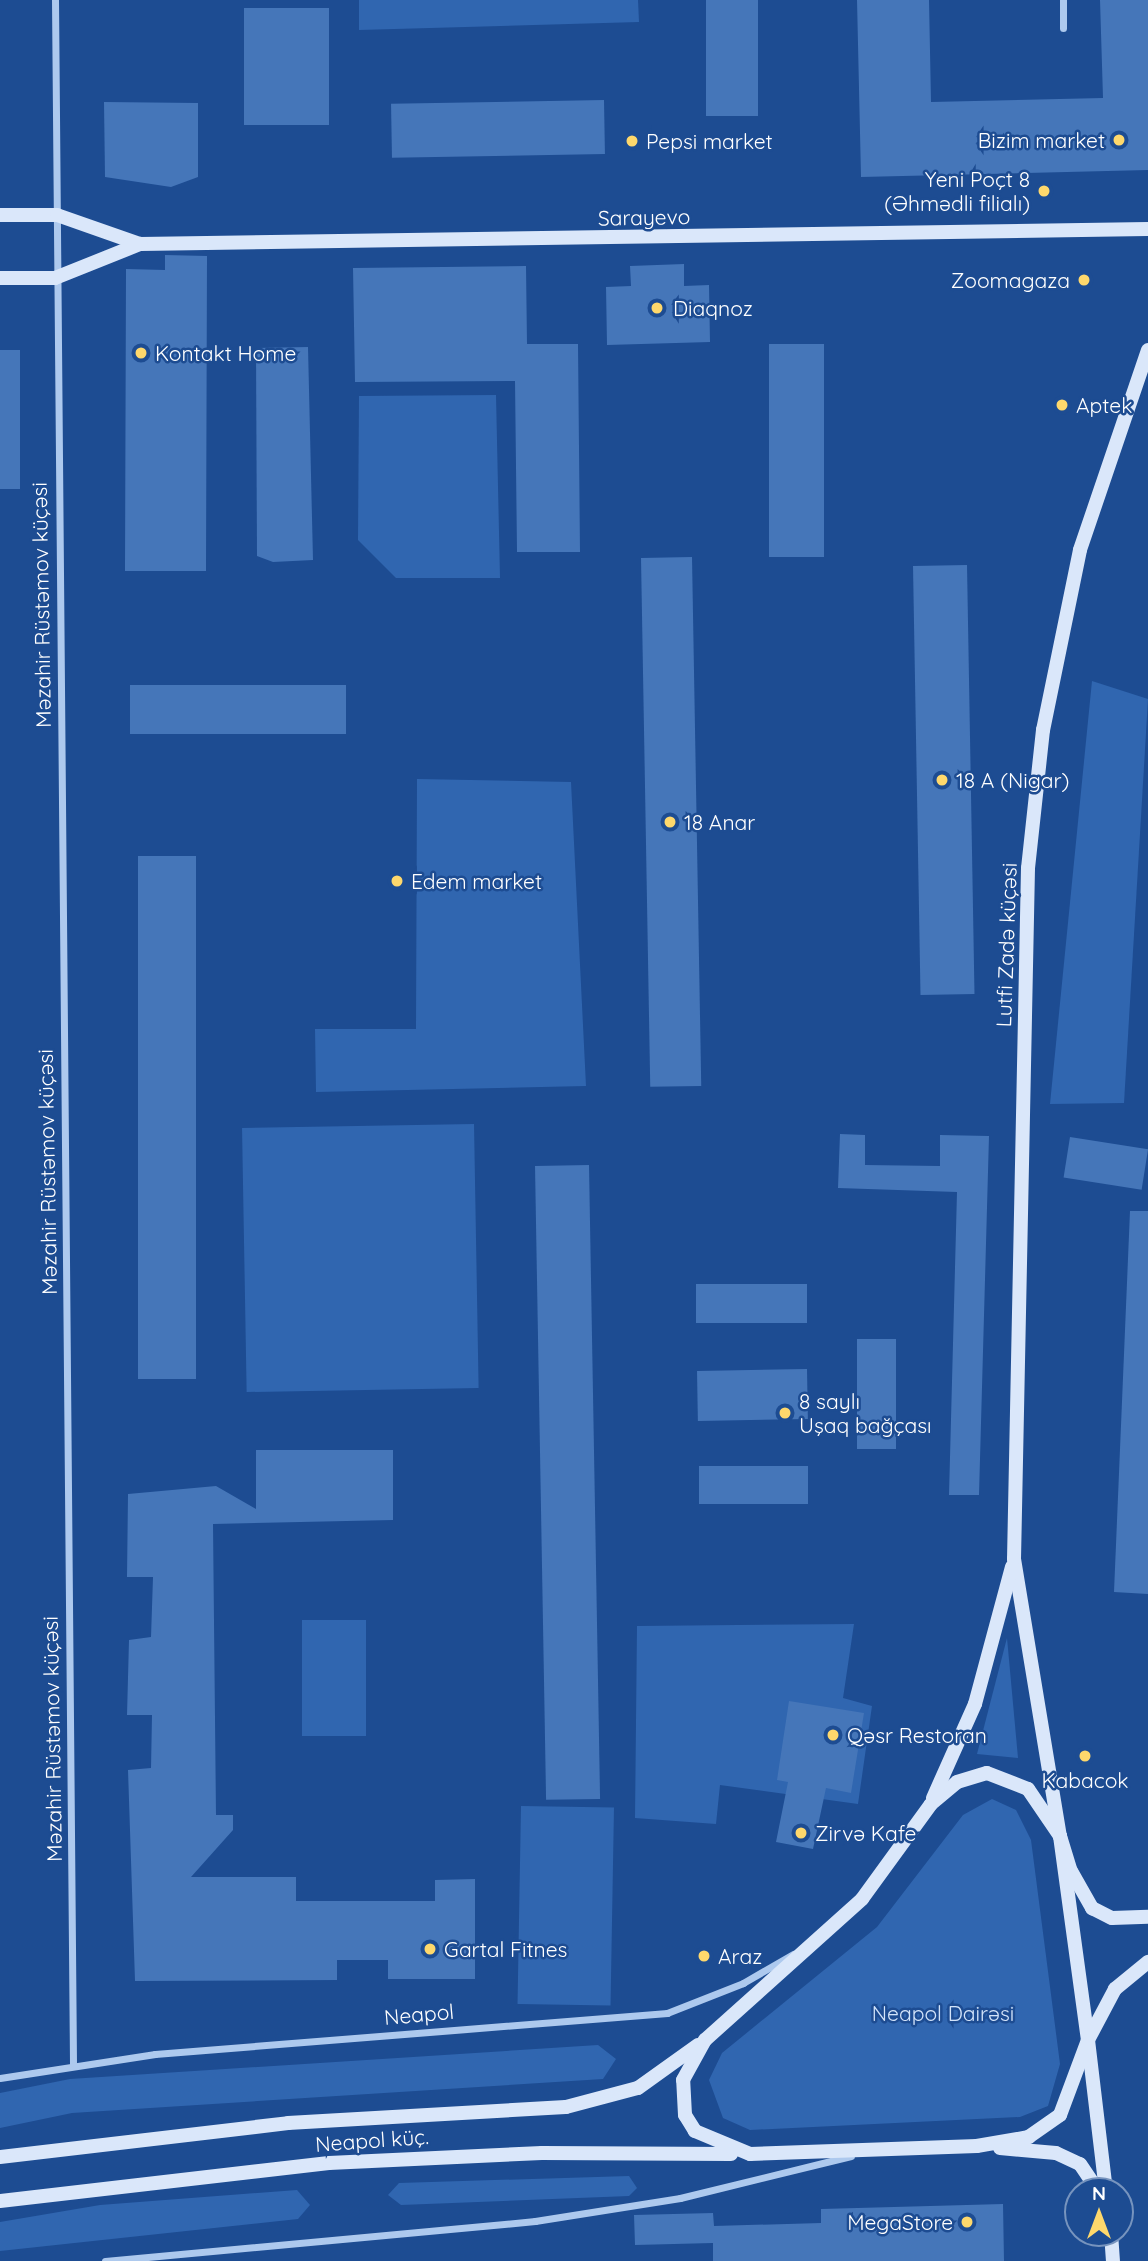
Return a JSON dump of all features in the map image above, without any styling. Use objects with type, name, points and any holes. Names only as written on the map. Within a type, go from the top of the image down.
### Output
[{"type":"main road","points":[[0,215],[57,215],[140,244]]},
{"type":"main road","name":"Sarayevo","points":[[140,244],[1148,229]]},
{"type":"main road","points":[[0,278],[55,278],[140,244]]},
{"type":"main road","name":"Lutfi Zadə küçəsi","points":[[1014,1559],[1028,868],[1043,730],[1080,550],[1148,350]]},
{"type":"main road","points":[[750,2154],[715,2144],[685,2115],[683,2080],[705,2040],[824,1936],[892,1862],[931,1804],[975,1704],[1014,1559]]},
{"type":"main road","points":[[1014,1559],[1060,1836],[1104,2177]]},
{"type":"main road","points":[[931,1804],[969,1776],[1013,1778],[1044,1807],[1092,1908],[1112,1918],[1148,1917]]},
{"type":"main road","points":[[977,2146],[1048,2127],[1073,2088],[1088,2040],[1115,1989],[1148,1962]]},
{"type":"main road","name":"Neapol küç.","points":[[0,2157],[210,2130],[592,2103],[638,2088],[705,2040]]},
{"type":"main road","points":[[977,2146],[1056,2153],[1080,2164],[1089,2177]]},
{"type":"main road","name":"Neapol küç.","points":[[0,2201],[356,2161],[542,2152],[750,2154],[977,2146]]},
{"type":"street","points":[[55,0],[57,215]]},
{"type":"street","points":[[1063,0],[1063,28]]},
{"type":"street","name":"Məzahir Rüstəmov küçəsi","points":[[57,215],[55,278],[73,2065]]},
{"type":"street","name":"Neapol","points":[[0,2078],[73,2065],[667,2013],[743,1983],[824,1936]]},
{"type":"street","points":[[104,2261],[535,2221],[680,2198],[876,2150]]},
{"type":"green space","points":[[359,0],[638,0],[639,22],[359,30]]},
{"type":"green space","points":[[496,395],[500,578],[396,578],[358,540],[359,396]]},
{"type":"green space","points":[[1092,681],[1148,699],[1124,1103],[1050,1104]]},
{"type":"green space","points":[[417,779],[571,782],[586,1086],[316,1092],[315,1029],[416,1029]]},
{"type":"green space","points":[[474,1124],[479,1388],[247,1392],[242,1128]]},
{"type":"green space","points":[[302,1620],[366,1620],[366,1736],[302,1736]]},
{"type":"green space","points":[[854,1624],[843,1698],[872,1706],[858,1804],[720,1785],[716,1824],[635,1818],[637,1626]]},
{"type":"green space","points":[[1007,1638],[1018,1758],[977,1754]]},
{"type":"green space","name":"Neapol Dairəsi","points":[[992,1799],[1016,1810],[1031,1840],[1060,2064],[1048,2106],[1020,2117],[750,2130],[723,2118],[709,2080],[722,2053],[877,1927],[963,1815]]},
{"type":"green space","points":[[521,1806],[614,1808],[611,2006],[518,2004]]},
{"type":"green space","points":[[598,2045],[616,2059],[603,2079],[72,2113],[0,2128],[0,2093],[70,2079]]},
{"type":"green space","points":[[629,2176],[637,2188],[629,2196],[401,2205],[388,2195],[399,2183]]},
{"type":"green space","points":[[297,2190],[310,2205],[298,2219],[0,2251],[0,2222],[100,2205]]},
{"type":"building","points":[[706,0],[758,0],[758,116],[706,116]]},
{"type":"building","points":[[857,0],[929,0],[931,102],[1103,98],[1100,0],[1148,0],[1148,170],[861,177]]},
{"type":"building","points":[[244,8],[329,8],[329,125],[244,125]]},
{"type":"building","points":[[604,100],[605,154],[392,158],[391,104]]},
{"type":"building","points":[[104,102],[198,103],[198,177],[171,187],[105,177]]},
{"type":"building","points":[[165,255],[207,256],[206,571],[125,571],[126,269],[165,270]]},
{"type":"building","points":[[684,264],[684,286],[709,285],[710,342],[607,345],[606,287],[631,286],[630,266]]},
{"type":"building","points":[[526,266],[527,344],[578,344],[580,552],[517,552],[515,381],[355,382],[353,268]]},
{"type":"building","points":[[769,344],[824,344],[824,557],[769,557]]},
{"type":"building","points":[[308,347],[313,560],[273,562],[257,556],[256,348]]},
{"type":"building","points":[[0,350],[20,350],[20,489],[0,489]]},
{"type":"building","name":"18 Anar","points":[[692,557],[701,1086],[650,1087],[641,558]]},
{"type":"building","name":"18 A (Nigar)","points":[[967,565],[974,994],[920,995],[913,566]]},
{"type":"building","points":[[130,685],[346,685],[346,734],[130,734]]},
{"type":"building","points":[[138,856],[196,856],[196,1379],[138,1379]]},
{"type":"building","points":[[840,1134],[865,1135],[865,1165],[940,1166],[940,1135],[989,1136],[979,1495],[949,1495],[957,1192],[838,1188]]},
{"type":"building","points":[[1070,1137],[1148,1149],[1142,1190],[1064,1177]]},
{"type":"building","points":[[589,1165],[600,1799],[546,1800],[535,1166]]},
{"type":"building","points":[[1130,1211],[1148,1211],[1148,1594],[1114,1592]]},
{"type":"building","points":[[696,1284],[807,1284],[807,1323],[696,1323]]},
{"type":"building","points":[[857,1339],[896,1339],[896,1449],[857,1449]]},
{"type":"building","points":[[807,1369],[808,1419],[698,1421],[697,1371]]},
{"type":"building","points":[[256,1450],[393,1450],[393,1520],[213,1524],[216,1815],[233,1815],[233,1830],[191,1877],[296,1877],[296,1901],[435,1901],[435,1880],[475,1879],[475,1979],[388,1979],[388,1960],[337,1960],[337,1980],[135,1981],[128,1770],[151,1768],[152,1715],[127,1715],[129,1640],[151,1637],[153,1577],[127,1577],[128,1494],[216,1486],[256,1509]]},
{"type":"building","points":[[699,1466],[808,1466],[808,1504],[699,1504]]},
{"type":"building","points":[[789,1701],[864,1713],[851,1793],[826,1788],[813,1849],[776,1842],[788,1782],[777,1780]]},
{"type":"building","points":[[1003,2204],[1004,2261],[713,2261],[713,2243],[635,2245],[634,2215],[713,2213],[714,2226],[821,2223],[821,2209]]},
{"type":"place","name":"Bizim market","points":[[1119,140]]},
{"type":"place","name":"Pepsi market","points":[[632,141]]},
{"type":"place","name":"Yeni Poçt 8 (Əhmədli filialı)","points":[[1044,191]]},
{"type":"place","name":"Zoomagaza","points":[[1084,280]]},
{"type":"place","name":"Diaqnoz","points":[[657,308]]},
{"type":"place","name":"Kontakt Home","points":[[141,353]]},
{"type":"place","name":"Aptek","points":[[1062,405]]},
{"type":"place","name":"18 A (Nigar)","points":[[942,780]]},
{"type":"place","name":"18 Anar","points":[[670,822]]},
{"type":"place","name":"Edem market","points":[[397,881]]},
{"type":"place","name":"8 saylı Uşaq bağçası","points":[[785,1413]]},
{"type":"place","name":"Qəsr Restoran","points":[[833,1735]]},
{"type":"place","name":"Kabacok","points":[[1085,1756]]},
{"type":"place","name":"Zirvə Kafe","points":[[801,1833]]},
{"type":"place","name":"Gartal Fitnes","points":[[430,1949]]},
{"type":"place","name":"Araz","points":[[704,1956]]},
{"type":"place","name":"MegaStore","points":[[967,2222]]}]
